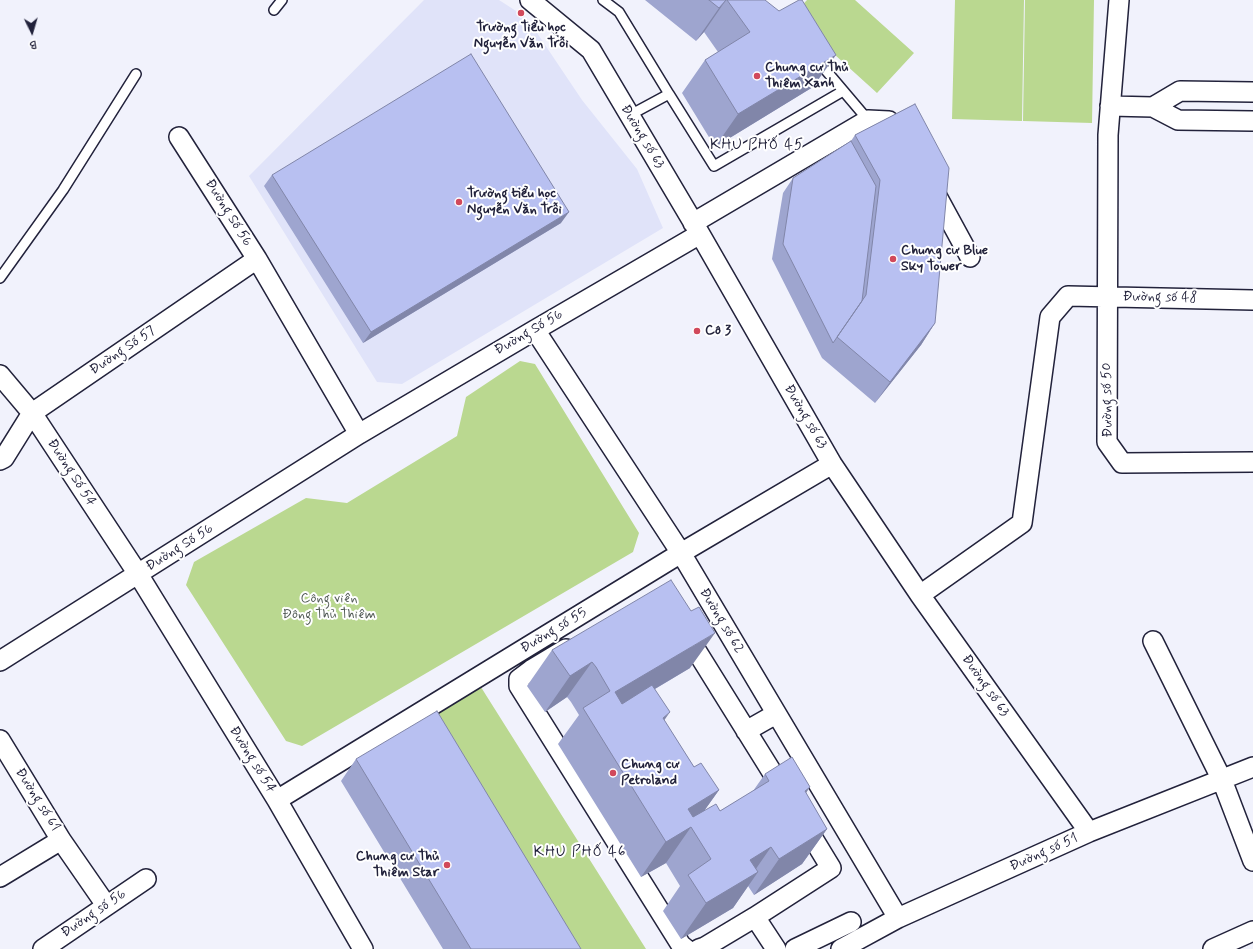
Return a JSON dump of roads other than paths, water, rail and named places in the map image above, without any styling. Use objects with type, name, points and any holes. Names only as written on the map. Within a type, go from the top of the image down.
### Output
[{"type":"street","name":"Đường số 63","points":[[530,0],[591,50],[697,228],[832,464],[920,595],[1089,832]]},
{"type":"street","points":[[1107,298],[1108,135],[1120,0]]},
{"type":"street","points":[[1153,107],[1180,92],[1253,92]]},
{"type":"street","points":[[1110,106],[1153,107],[1178,120],[1253,121]]},
{"type":"street","points":[[868,120],[889,121],[903,135],[911,149]]},
{"type":"street","name":"Đường Số 56","points":[[0,661],[359,434],[535,330],[868,120]]},
{"type":"street","name":"Đường Số 56","points":[[179,137],[257,260],[359,434]]},
{"type":"street","points":[[926,176],[970,257]]},
{"type":"street","name":"Đường Số 57","points":[[2,459],[32,414],[257,260]]},
{"type":"street","name":"Đường số 48","points":[[920,595],[1022,523],[1050,318],[1068,296],[1253,300]]},
{"type":"street","name":"Đường số 50","points":[[1107,298],[1107,442],[1122,464],[1253,462]]},
{"type":"street","name":"Đường số 62","points":[[535,330],[681,553],[898,918]]},
{"type":"street","name":"Đường Số 54","points":[[0,375],[32,414],[138,574]]},
{"type":"street","name":"Đường số 55","points":[[277,800],[602,611],[681,553],[832,464]]},
{"type":"street","name":"Đường số 54","points":[[138,574],[277,800],[363,949]]},
{"type":"street","points":[[678,621],[831,868],[756,917],[699,949]]},
{"type":"street","points":[[583,640],[531,670],[519,679],[519,686],[681,945],[686,949]]},
{"type":"street","points":[[1153,641],[1222,780],[1253,860]]},
{"type":"street","points":[[746,731],[776,714]]},
{"type":"street","name":"Đường số 61","points":[[0,740],[61,840],[106,905]]},
{"type":"street","name":"Đường số 51","points":[[841,949],[898,918],[1089,832],[1253,767]]},
{"type":"street","name":"Đường số 61","points":[[0,877],[61,840]]},
{"type":"street","name":"Đường số 56","points":[[43,949],[146,879]]},
{"type":"street","points":[[756,917],[776,949]]},
{"type":"street","points":[[795,949],[851,922]]},
{"type":"street","points":[[1212,949],[1253,931]]},
{"type":"lane","points":[[274,10],[282,0]]},
{"type":"lane","points":[[603,0],[619,12],[714,166],[843,91]]},
{"type":"lane","points":[[813,55],[868,120]]},
{"type":"lane","points":[[0,278],[64,190],[136,74]]},
{"type":"lane","points":[[630,115],[669,94]]},
{"type":"place","name":"Trường Tiểu học Nguyễn Văn Trỗi","points":[[521,13]]},
{"type":"place","name":"Chung cư Thủ Thiêm Xanh","points":[[757,76]]},
{"type":"place","name":"Trường tiểu học Nguyễn Văn Trỗi","points":[[459,202]]},
{"type":"place","name":"Chung cư Blue Sky Tower","points":[[893,259]]},
{"type":"place","name":"Cô 3","points":[[697,331]]},
{"type":"place","name":"Chung cư Petroland","points":[[613,773]]},
{"type":"place","name":"Chung cư Thủ Thiêm Star","points":[[447,865]]},
{"type":"district","name":"KHU PHỐ 45","points":[[757,146]]},
{"type":"district","name":"KHU PHỐ 46","points":[[580,853]]},
{"type":"park label","name":"Công viên Đông Thủ Thiêm","points":[[329,608]]}]
